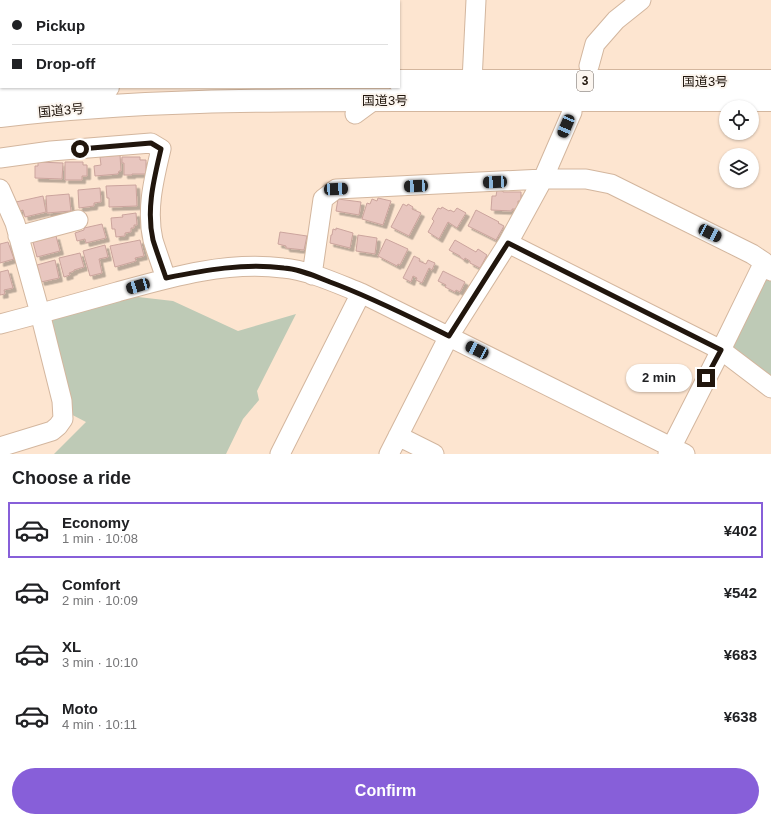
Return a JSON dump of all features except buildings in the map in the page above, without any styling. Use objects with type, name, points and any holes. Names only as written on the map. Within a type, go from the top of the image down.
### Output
[{"type":"highway","name":"国道3号","points":[[400,80],[771,81]]},
{"type":"highway","name":"国道3号","points":[[0,96],[94,88]]},
{"type":"highway","name":"国道3号","points":[[0,116],[105,106],[184,108],[374,100],[771,100]]},
{"type":"street","points":[[472,81],[476,0]]},
{"type":"street","points":[[589,66],[596,44],[616,20],[641,0]]},
{"type":"street","points":[[355,114],[374,100]]},
{"type":"street","points":[[389,454],[449,336],[508,243],[543,179],[572,112]]},
{"type":"street","points":[[0,158],[51,151],[151,143],[161,149],[150,202],[150,222],[153,240],[166,278]]},
{"type":"street","points":[[0,324],[166,278],[217,268],[262,266],[285,268],[312,275],[361,293],[449,336],[675,452],[721,350],[768,266],[752,254],[611,184],[586,179],[543,179],[336,189],[323,200],[312,275]]},
{"type":"street","points":[[0,189],[11,228],[40,313],[62,401],[63,419],[52,431],[0,447]]},
{"type":"street","points":[[11,228],[78,220]]},
{"type":"street","points":[[508,243],[721,350],[771,388]]},
{"type":"street","points":[[280,454],[361,293]]},
{"type":"street","points":[[398,436],[434,454]]},
{"type":"green space","points":[[767,277],[771,278],[771,379],[733,350],[733,343]]},
{"type":"green space","points":[[112,294],[173,301],[238,331],[296,314],[257,391],[259,400],[243,419],[226,454],[54,454],[86,422],[57,407],[50,323],[61,309]]},
{"type":"route","points":[[80,149],[151,143],[161,149],[150,202],[150,222],[153,240],[166,278],[217,268],[262,266],[285,268],[312,275],[361,293],[449,336],[508,243],[721,350],[706,378]]}]
